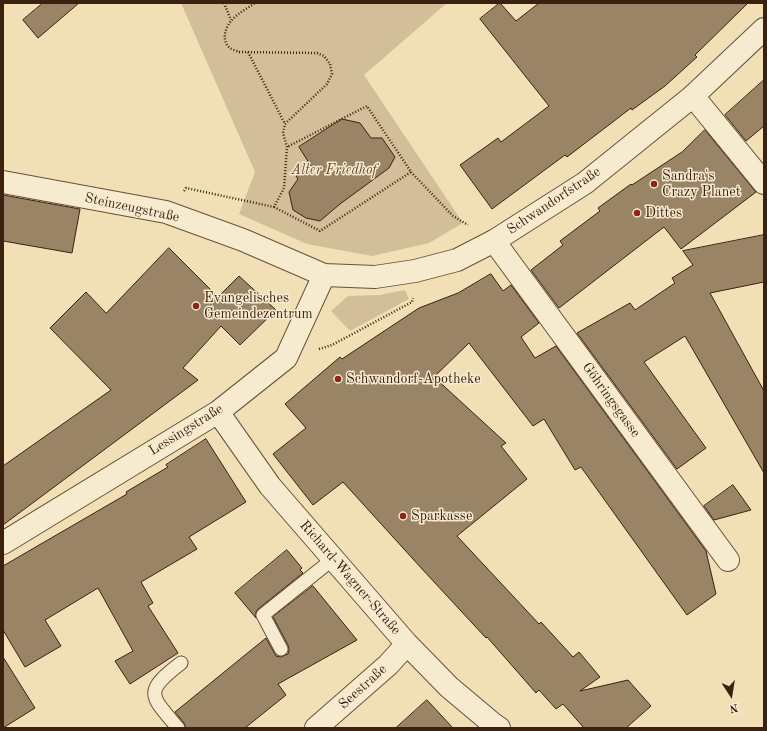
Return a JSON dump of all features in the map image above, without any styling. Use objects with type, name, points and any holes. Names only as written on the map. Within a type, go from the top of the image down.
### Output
[{"type":"street","name":"Schwandorfstraße","points":[[324,275],[375,277],[415,271],[457,260],[494,241],[585,183],[693,96],[764,29]]},
{"type":"street","points":[[693,96],[764,183]]},
{"type":"street","name":"Steinzeugstraße","points":[[3,182],[166,212],[243,240],[324,275]]},
{"type":"street","name":"Göhringsgasse","points":[[494,241],[728,560]]},
{"type":"street","name":"Lessingstraße","points":[[3,543],[218,412],[286,358],[324,275]]},
{"type":"street","name":"Richard-Wagner-Straße","points":[[218,412],[270,486],[407,644],[448,687],[499,728]]},
{"type":"street","name":"Seestraße","points":[[316,728],[388,665],[407,644]]},
{"type":"lane","points":[[281,650],[263,615],[333,559]]},
{"type":"lane","points":[[178,728],[159,706],[155,698],[155,691],[163,676],[181,663]]},
{"type":"path","points":[[224,3],[232,20]]},
{"type":"path","points":[[255,3],[232,20],[227,27],[224,36],[230,48],[239,52],[317,53],[324,56],[330,64],[332,74],[327,84],[285,124],[283,133],[287,147],[284,188],[274,207]]},
{"type":"path","points":[[248,52],[285,124]]},
{"type":"path","points":[[287,147],[368,106],[411,172],[453,216]]},
{"type":"path","points":[[166,212],[186,188],[274,207],[320,231],[411,172]]},
{"type":"path","points":[[286,358],[332,346],[412,302],[415,271]]},
{"type":"green space","name":"Alter Friedhof","points":[[181,3],[447,3],[364,75],[463,223],[429,243],[372,256],[307,244],[239,214],[255,172]]},
{"type":"green space","points":[[405,290],[409,299],[350,331],[331,311],[348,296],[379,295]]},
{"type":"building","points":[[43,3],[79,3],[38,38],[23,20]]},
{"type":"building","points":[[500,3],[516,21],[539,3],[748,3],[695,55],[697,57],[665,86],[632,110],[631,108],[567,157],[565,155],[492,209],[460,165],[498,138],[501,142],[549,106],[480,19]]},
{"type":"building","points":[[764,80],[764,126],[746,141],[725,115]]},
{"type":"building","points":[[342,119],[360,123],[371,138],[382,138],[395,157],[389,168],[340,204],[320,221],[306,218],[293,210],[289,192],[298,179],[296,176],[311,166],[299,147]]},
{"type":"building","points":[[705,130],[756,192],[681,249],[664,227],[559,308],[531,270],[563,245],[560,241],[600,211],[598,208],[631,184],[632,185],[682,152]]},
{"type":"building","points":[[3,195],[80,209],[72,253],[3,241]]},
{"type":"building","points":[[764,235],[764,282],[710,293],[764,391],[764,473],[685,336],[644,362],[706,448],[677,469],[577,333],[630,303],[635,310],[675,283],[672,278],[693,265],[683,251]]},
{"type":"building","points":[[169,248],[218,297],[239,276],[276,310],[240,345],[221,326],[183,368],[198,380],[3,525],[3,466],[111,390],[50,328],[86,292],[106,313]]},
{"type":"building","points":[[491,274],[503,291],[511,285],[539,323],[521,337],[535,358],[556,346],[706,551],[716,594],[687,615],[581,467],[575,470],[544,419],[533,426],[469,343],[434,377],[506,443],[501,446],[527,479],[457,536],[539,624],[541,622],[573,657],[579,652],[600,677],[580,691],[628,680],[651,706],[626,728],[584,728],[563,704],[556,709],[539,690],[536,693],[487,637],[486,638],[343,482],[313,505],[273,454],[306,428],[285,404],[340,357],[342,359],[419,308],[458,293]]},
{"type":"building","points":[[206,439],[246,502],[189,537],[197,549],[141,582],[153,603],[148,606],[178,653],[130,684],[115,661],[133,651],[98,588],[45,620],[61,646],[25,667],[3,630],[3,566],[127,494],[126,492],[168,467],[166,465]]},
{"type":"building","points":[[733,485],[751,510],[714,520],[704,506]]},
{"type":"building","points":[[287,550],[302,568],[300,570],[303,573],[258,609],[256,612],[256,618],[235,593]]},
{"type":"building","points":[[313,586],[357,640],[278,684],[286,695],[245,728],[186,728],[175,712],[266,638],[276,656],[281,657],[288,654],[288,645],[273,617]]},
{"type":"building","points":[[3,657],[35,708],[3,728]]},
{"type":"building","points":[[427,700],[453,728],[396,728]]},
{"type":"place","name":"Sandra's Crazy Planet","points":[[654,184]]},
{"type":"place","name":"Dittes","points":[[637,213]]},
{"type":"place","name":"Evangelisches Gemeindezentrum","points":[[196,306]]},
{"type":"place","name":"Schwandorf-Apotheke","points":[[338,379]]},
{"type":"place","name":"Sparkasse","points":[[403,516]]}]
